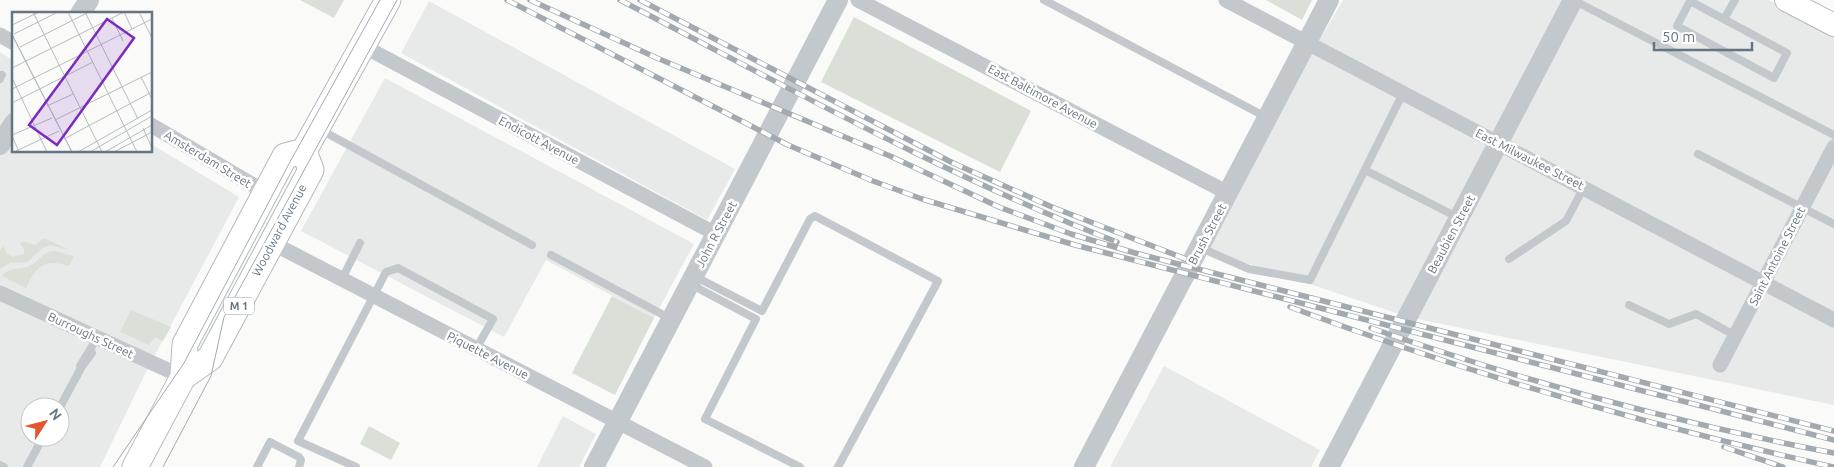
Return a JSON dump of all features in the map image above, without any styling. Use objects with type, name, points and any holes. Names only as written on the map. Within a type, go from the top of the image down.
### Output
[{"type":"main road","points":[[304,151],[388,0]]},
{"type":"main road","points":[[1786,0],[1834,25]]},
{"type":"main road","name":"Woodward Avenue","points":[[135,467],[183,377],[185,344],[265,192],[285,156],[304,151],[311,170],[272,243],[210,358],[183,377]]},
{"type":"street","points":[[81,12],[89,0]]},
{"type":"street","name":"John R Street","points":[[594,467],[838,0]]},
{"type":"street","name":"East Baltimore Avenue","points":[[858,0],[1228,193]]},
{"type":"street","name":"East Milwaukee Street","points":[[1226,0],[1834,320]]},
{"type":"street","name":"Brush Street","points":[[1084,467],[1329,0]]},
{"type":"street","name":"Beaubien Street","points":[[1329,467],[1573,0]]},
{"type":"street","points":[[0,35],[12,42]]},
{"type":"street","name":"Endicott Avenue","points":[[363,46],[716,234]]},
{"type":"street","points":[[0,146],[12,126]]},
{"type":"street","name":"Amsterdam Street","points":[[152,126],[265,192]]},
{"type":"street","name":"Saint Antoine Street","points":[[1720,365],[1834,146]]},
{"type":"street","name":"Piquette Avenue","points":[[272,243],[705,467]]},
{"type":"street","name":"Burroughs Street","points":[[0,293],[94,344],[183,377]]},
{"type":"lane","points":[[1044,0],[1268,118]]},
{"type":"lane","points":[[1573,0],[1834,135]]},
{"type":"lane","points":[[1724,19],[1735,0]]},
{"type":"lane","points":[[1690,1],[1724,19],[1787,53],[1774,78],[1677,26],[1690,1]]},
{"type":"lane","points":[[1199,247],[1249,270],[1310,280],[1404,93]]},
{"type":"lane","points":[[317,128],[532,246]]},
{"type":"lane","points":[[1698,154],[1834,224]]},
{"type":"lane","points":[[1365,170],[1459,218]]},
{"type":"lane","points":[[1509,260],[1566,221],[1584,187]]},
{"type":"lane","points":[[692,280],[762,311],[810,219],[815,216],[938,281],[838,467]]},
{"type":"lane","points":[[342,280],[360,243]]},
{"type":"lane","points":[[551,255],[672,319]]},
{"type":"lane","points":[[356,467],[298,441],[386,272],[398,268],[493,319],[476,349]]},
{"type":"lane","points":[[692,280],[756,318],[705,419],[800,467]]},
{"type":"lane","points":[[1629,305],[1669,324],[1696,314],[1736,336]]},
{"type":"lane","points":[[65,397],[88,350],[94,344]]},
{"type":"lane","points":[[257,467],[270,442],[299,457],[301,460],[299,467]]},
{"type":"lane","points":[[27,467],[38,447]]},
{"type":"lane","points":[[0,465],[4,467]]},
{"type":"shaded area","points":[[300,0],[344,0],[334,18]]},
{"type":"shaded area","points":[[1266,0],[1312,0],[1302,20]]},
{"type":"shaded area","points":[[1343,0],[1769,0],[1834,35],[1834,405],[1408,317],[1199,247]]},
{"type":"shaded area","points":[[429,1],[735,169],[707,220],[401,53]]},
{"type":"shaded area","points":[[854,17],[1031,111],[1000,172],[821,82]]},
{"type":"shaded area","points":[[0,52],[12,60],[12,152],[152,152],[152,145],[239,197],[144,376],[100,467],[0,467]]},
{"type":"shaded area","points":[[385,78],[694,244],[654,318],[546,260],[504,337],[301,231]]},
{"type":"shaded area","points":[[44,238],[69,250],[50,245],[44,247],[27,262],[10,263],[0,269],[0,251],[3,246],[7,254],[13,257],[24,254],[24,249],[20,244],[22,241],[35,245]]},
{"type":"shaded area","points":[[55,251],[74,256],[69,266],[54,263],[42,266],[34,274],[26,288],[2,276],[10,270],[27,267],[47,253]]},
{"type":"shaded area","points":[[612,296],[654,318],[615,395],[572,373]]},
{"type":"shaded area","points":[[131,310],[171,327],[163,341],[155,337],[149,345],[120,332]]},
{"type":"shaded area","points":[[1164,366],[1320,450],[1311,467],[1110,467]]},
{"type":"shaded area","points":[[563,416],[596,434],[579,467],[537,467]]},
{"type":"shaded area","points":[[369,426],[400,443],[391,460],[360,444]]},
{"type":"tram line","points":[[113,467],[184,363],[291,160],[380,0]]},
{"type":"tram line","points":[[163,467],[211,376],[224,317],[397,0]]},
{"type":"railway","points":[[507,0],[788,145],[873,181],[922,199],[1075,245],[1834,440]]},
{"type":"railway","points":[[530,0],[657,58],[890,156],[999,207],[1071,234],[1135,253],[1834,431]]},
{"type":"railway","points":[[620,0],[804,97],[927,159],[1053,216],[1117,242]]},
{"type":"railway","points":[[640,0],[953,163],[1052,207],[1191,261]]},
{"type":"railway","points":[[1290,307],[1491,376],[1627,416],[1834,467]]},
{"type":"railway","points":[[1371,328],[1485,366],[1600,399],[1716,428],[1834,453]]},
{"type":"railway","points":[[1724,447],[1783,467]]}]
